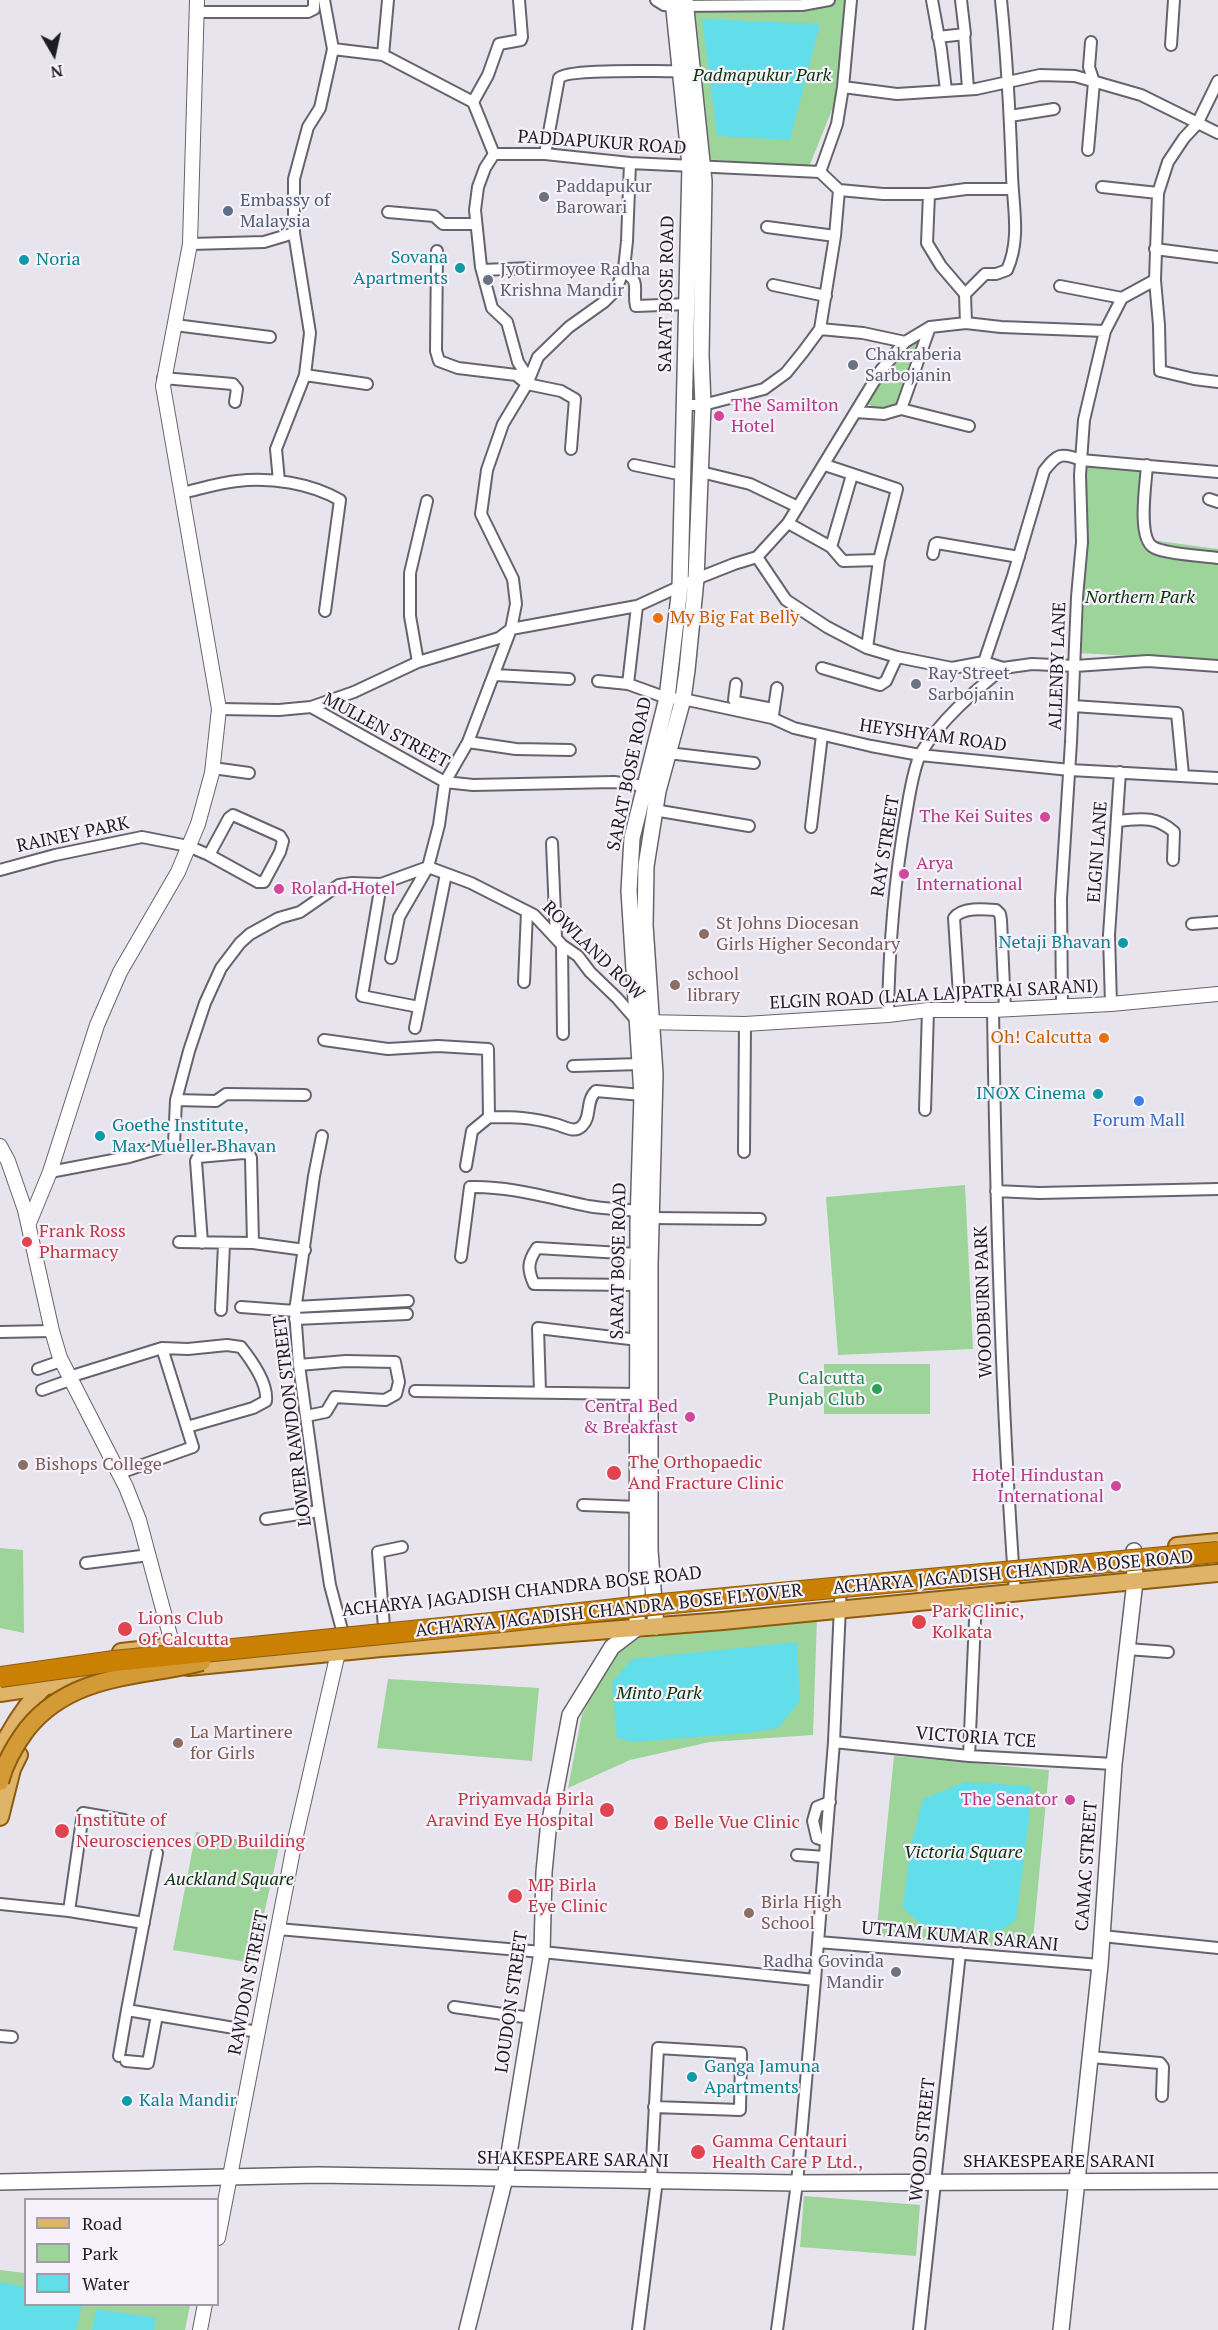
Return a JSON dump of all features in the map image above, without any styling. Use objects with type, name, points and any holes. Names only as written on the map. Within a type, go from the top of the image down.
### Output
[{"type":"highway","name":"ACHARYA JAGADISH CHANDRA BOSE FLYOVER","points":[[1,1680],[114,1661],[651,1605],[1218,1552]]},
{"type":"highway","name":"ACHARYA JAGADISH CHANDRA BOSE FLYOVER","points":[[1,1680],[202,1662],[667,1614],[827,1602],[1218,1564]]},
{"type":"highway","points":[[0,1782],[11,1753],[23,1735],[48,1708],[66,1696],[95,1683],[202,1662]]},
{"type":"main road","name":"SARAT BOSE ROAD","points":[[638,1628],[646,1599],[639,1507],[638,1340],[631,1285],[632,1254],[645,1214],[640,1064],[645,1022],[629,891],[632,838],[667,699],[680,587],[687,304],[696,166],[681,71],[679,3]]},
{"type":"main road","points":[[656,1627],[646,1599],[650,1550],[645,1214],[655,1074],[645,1022],[646,866],[654,810],[683,699],[696,579],[703,405],[701,355],[704,181],[696,166],[679,3]]},
{"type":"main road","name":"ACHARYA JAGADISH CHANDRA BOSE ROAD","points":[[1,1680],[39,1665],[150,1647],[384,1627],[1218,1542]]},
{"type":"main road","name":"CAMAC STREET","points":[[1061,2330],[1100,1965],[1114,1764],[1135,1581],[1134,1551]]},
{"type":"main road","name":"ACHARYA JAGADISH CHANDRA BOSE ROAD","points":[[1,1680],[45,1687],[178,1669],[338,1652],[656,1627],[1218,1573]]},
{"type":"main road","name":"LOUDON STREET","points":[[467,2330],[505,2178],[542,1952],[544,1872],[548,1831],[570,1715],[612,1647],[638,1628]]},
{"type":"main road","points":[[0,1817],[12,1769],[20,1751],[64,1683],[59,1661]]},
{"type":"main road","points":[[0,1751],[35,1694],[45,1687],[39,1665]]},
{"type":"main road","name":"SHAKESPEARE SARANI","points":[[0,2182],[230,2177],[505,2178],[797,2183],[1218,2181]]},
{"type":"street","points":[[29,1223],[50,1172],[97,1024],[120,972],[178,872],[198,824],[213,768],[219,709],[163,386],[190,244],[196,6],[308,12],[314,9],[314,0]]},
{"type":"street","points":[[279,481],[276,448],[305,375],[310,333],[294,233],[294,179],[308,127],[320,108],[333,49],[324,0]]},
{"type":"street","points":[[383,55],[388,0]]},
{"type":"street","points":[[333,49],[383,55],[473,102],[488,75],[499,44],[522,37],[519,0]]},
{"type":"street","points":[[656,0],[664,5],[829,0]]},
{"type":"street","points":[[851,0],[843,87],[837,124],[820,172],[839,190],[884,194],[1012,189]]},
{"type":"street","points":[[932,0],[946,90]]},
{"type":"street","points":[[961,0],[966,29],[964,34],[968,89]]},
{"type":"street","points":[[965,294],[985,274],[996,274],[1007,270],[1013,257],[1016,231],[1012,189],[1009,81],[1001,0]]},
{"type":"street","points":[[1171,45],[1174,0]]},
{"type":"street","points":[[938,37],[964,34]]},
{"type":"street","points":[[1088,150],[1094,82],[1089,67],[1090,42]]},
{"type":"street","points":[[545,154],[559,78],[562,75],[580,72],[681,71]]},
{"type":"street","points":[[843,87],[897,94],[968,89],[1040,75],[1075,76],[1141,95],[1218,133]]},
{"type":"street","points":[[1218,81],[1197,124],[1184,138],[1168,162],[1158,193],[1155,249],[1160,371],[1218,382]]},
{"type":"street","name":"PADDAPUKUR ROAD","points":[[473,102],[494,154],[545,154],[630,163],[820,172]]},
{"type":"street","points":[[1010,116],[1054,109]]},
{"type":"street","points":[[494,154],[485,168],[478,187],[476,224],[482,270],[492,308],[507,322],[518,362],[528,381]]},
{"type":"street","points":[[391,958],[399,917],[428,867],[439,825],[446,782],[468,742],[495,675],[511,629],[516,604],[513,579],[481,514],[487,470],[503,424],[528,381],[538,357],[569,327],[604,302],[616,290],[622,272],[627,241],[630,163]]},
{"type":"street","points":[[1102,187],[1158,193]]},
{"type":"street","points":[[685,405],[703,405],[764,389],[786,373],[820,329],[835,236],[839,190]]},
{"type":"street","points":[[928,194],[927,243],[941,266],[965,294],[966,323]]},
{"type":"street","points":[[387,212],[434,216],[443,224],[476,224]]},
{"type":"street","points":[[767,227],[835,236]]},
{"type":"street","points":[[190,244],[264,242],[294,233]]},
{"type":"street","points":[[1155,249],[1218,257]]},
{"type":"street","points":[[437,251],[436,351],[439,361],[458,368],[516,375],[561,391],[574,399],[571,449]]},
{"type":"street","points":[[482,270],[532,268]]},
{"type":"street","points":[[622,272],[633,278],[635,282],[636,306],[687,304]]},
{"type":"street","points":[[1060,286],[1122,298],[1155,280]]},
{"type":"street","points":[[773,285],[826,296]]},
{"type":"street","name":"ALLENBY LANE","points":[[1062,1005],[1061,899],[1070,770],[1077,597],[1083,542],[1081,460],[1084,420],[1105,331],[1122,298]]},
{"type":"street","points":[[311,707],[354,692],[418,662],[488,643],[511,629],[638,606],[696,579],[757,557],[788,523],[881,370],[905,342],[930,327],[966,323],[1001,327],[1105,331]]},
{"type":"street","points":[[175,325],[270,337]]},
{"type":"street","points":[[901,409],[930,327]]},
{"type":"street","points":[[820,329],[862,333],[905,342]]},
{"type":"street","points":[[305,375],[367,384]]},
{"type":"street","points":[[164,378],[233,384],[237,389],[235,402]]},
{"type":"street","points":[[856,412],[884,414],[901,409],[969,426]]},
{"type":"street","points":[[984,662],[1019,557],[1044,471],[1054,458],[1066,455],[1081,460],[1217,472],[1218,460]]},
{"type":"street","points":[[634,465],[683,476]]},
{"type":"street","points":[[825,465],[897,489],[879,560],[867,648]]},
{"type":"street","points":[[1147,465],[1143,529],[1148,543],[1161,550],[1218,558]]},
{"type":"street","points":[[701,472],[750,484],[798,507]]},
{"type":"street","points":[[831,547],[852,475]]},
{"type":"street","points":[[182,493],[237,481],[279,481],[325,492],[340,500],[325,611]]},
{"type":"street","points":[[418,662],[410,616],[410,573],[427,501]]},
{"type":"street","points":[[788,523],[831,547],[843,561],[879,560]]},
{"type":"street","points":[[933,554],[937,543],[1019,557]]},
{"type":"street","points":[[757,557],[786,600],[827,627],[867,648],[897,657],[952,668],[984,662],[1003,668],[1032,664],[1075,666],[1148,661],[1218,666]]},
{"type":"street","points":[[628,684],[638,606]]},
{"type":"street","points":[[822,668],[880,685],[886,681],[897,657]]},
{"type":"street","points":[[920,755],[945,720],[1003,668]]},
{"type":"street","points":[[495,675],[569,679]]},
{"type":"street","points":[[598,681],[628,684],[667,699]]},
{"type":"street","points":[[736,684],[734,700],[736,706]]},
{"type":"street","points":[[773,714],[777,688]]},
{"type":"street","name":"HEYSHYAM ROAD","points":[[667,699],[736,706],[773,714],[794,728],[920,755],[1070,770],[1218,778]]},
{"type":"street","points":[[1073,706],[1178,713],[1183,775]]},
{"type":"street","name":"MULLEN STREET","points":[[219,709],[279,710],[311,707],[446,782],[474,785],[614,782],[646,786]]},
{"type":"street","points":[[811,827],[822,735]]},
{"type":"street","points":[[468,742],[516,749],[570,750]]},
{"type":"street","points":[[668,753],[754,763]]},
{"type":"street","name":"RAY STREET","points":[[888,1015],[889,950],[894,890],[909,798],[920,755]]},
{"type":"street","points":[[213,768],[249,773]]},
{"type":"street","name":"ELGIN LANE","points":[[1111,1004],[1109,934],[1120,772]]},
{"type":"street","points":[[654,810],[749,826]]},
{"type":"street","name":"RAINEY PARK","points":[[0,870],[55,855],[142,837],[188,846],[258,882],[264,882],[280,852],[283,841],[280,836],[233,815],[229,818],[209,855]]},
{"type":"street","points":[[1117,821],[1141,819],[1164,823],[1174,832],[1173,860]]},
{"type":"street","points":[[552,843],[563,1034]]},
{"type":"street","points":[[50,1172],[129,1157],[174,1144],[176,1100],[205,1003],[221,968],[250,934],[279,918],[300,912],[339,885],[381,884],[428,867]]},
{"type":"street","name":"ROWLAND ROW","points":[[428,867],[471,883],[534,915],[559,941],[578,956],[590,972],[645,1022]]},
{"type":"street","points":[[415,1028],[427,958],[446,874]]},
{"type":"street","points":[[381,884],[362,996],[419,1007]]},
{"type":"street","name":"WOODBURN PARK","points":[[960,1010],[954,918],[958,913],[964,911],[996,910],[1001,920],[996,1191],[1005,1438],[1015,1593]]},
{"type":"street","points":[[524,982],[527,912]]},
{"type":"street","points":[[1192,924],[1218,922]]},
{"type":"street","name":"ELGIN ROAD (LALA LAJPATRAI SARANI)","points":[[645,1022],[745,1024],[888,1015],[928,1010],[999,1010],[1111,1004],[1218,994]]},
{"type":"street","points":[[925,1110],[928,1010]]},
{"type":"street","points":[[744,1152],[745,1024]]},
{"type":"street","points":[[324,1040],[388,1049],[438,1046],[488,1049],[489,1117]]},
{"type":"street","points":[[573,1066],[640,1064]]},
{"type":"street","points":[[466,1166],[472,1131],[489,1117],[528,1117],[571,1130],[581,1127],[585,1122],[589,1102],[596,1091],[642,1095]]},
{"type":"street","points":[[176,1100],[216,1101],[226,1094],[305,1095]]},
{"type":"street","name":"LOWER RAWDON STREET","points":[[322,1136],[314,1176],[295,1312],[299,1365],[319,1511],[330,1585],[342,1630]]},
{"type":"street","points":[[0,1146],[8,1161],[29,1223],[52,1331],[62,1361],[120,1473],[139,1520],[174,1646],[178,1669]]},
{"type":"street","points":[[202,1242],[196,1161],[198,1157],[244,1153],[249,1154],[251,1158],[253,1244]]},
{"type":"street","points":[[461,1257],[470,1187],[524,1191],[590,1206],[645,1214],[760,1219]]},
{"type":"street","points":[[996,1191],[1039,1193],[1218,1188]]},
{"type":"street","points":[[179,1242],[253,1244],[304,1250]]},
{"type":"street","points":[[221,1310],[224,1244]]},
{"type":"street","points":[[631,1285],[534,1284],[528,1271],[529,1259],[537,1248],[632,1254]]},
{"type":"street","points":[[295,1312],[408,1301]]},
{"type":"street","points":[[241,1307],[295,1312],[407,1314]]},
{"type":"street","points":[[540,1392],[538,1328],[638,1340]]},
{"type":"street","points":[[0,1332],[52,1331]]},
{"type":"street","points":[[42,1390],[69,1378],[162,1348],[237,1345],[254,1363],[267,1397],[266,1401],[261,1406],[186,1427]]},
{"type":"street","points":[[120,1473],[193,1447],[162,1348]]},
{"type":"street","points":[[38,1369],[62,1361]]},
{"type":"street","points":[[299,1365],[346,1361],[395,1362],[399,1382],[396,1394],[385,1400],[335,1397],[326,1412],[306,1416]]},
{"type":"street","points":[[415,1391],[638,1394]]},
{"type":"street","points":[[583,1505],[639,1507]]},
{"type":"street","points":[[266,1519],[319,1511]]},
{"type":"street","points":[[384,1627],[378,1552],[402,1547]]},
{"type":"street","points":[[86,1563],[149,1555]]},
{"type":"street","points":[[777,2330],[797,2183],[815,1980],[834,1742],[841,1580]]},
{"type":"street","points":[[969,1756],[976,1597]]},
{"type":"street","name":"RAWDON STREET","points":[[219,2233],[302,1806],[342,1630]]},
{"type":"street","points":[[1127,1649],[1168,1652]]},
{"type":"street","points":[[1,1680],[16,1701],[20,1716]]},
{"type":"street","name":"VICTORIA TCE","points":[[834,1742],[969,1756],[1114,1764]]},
{"type":"street","points":[[69,1911],[83,1813],[124,1820]]},
{"type":"street","points":[[157,1853],[127,2010],[122,2059],[148,2063],[157,2015]]},
{"type":"street","points":[[797,1855],[825,1857]]},
{"type":"street","points":[[0,1904],[69,1911],[144,1923]]},
{"type":"street","points":[[278,1929],[542,1952],[815,1980]]},
{"type":"street","points":[[1102,1936],[1218,1948]]},
{"type":"street","name":"UTTAM KUMAR SARANI","points":[[818,1942],[1100,1965]]},
{"type":"street","name":"WOOD STREET","points":[[919,2330],[960,1953]]},
{"type":"street","points":[[454,2007],[531,2018]]},
{"type":"street","points":[[127,2010],[258,2032]]},
{"type":"street","points":[[0,2036],[12,2037]]},
{"type":"street","points":[[638,2330],[654,2180],[654,2107],[658,2048],[741,2053],[740,2110],[654,2107]]},
{"type":"street","points":[[1090,2057],[1160,2063],[1163,2067],[1162,2096]]},
{"type":"street","points":[[200,2330],[204,2306]]},
{"type":"green space","name":"Padmapukur Park","points":[[681,0],[850,0],[840,90],[809,167],[691,158]]},
{"type":"green space","points":[[920,334],[897,403],[883,410],[855,400],[882,361],[897,348]]},
{"type":"green space","name":"Northern Park","points":[[1083,463],[1145,468],[1143,539],[1218,549],[1218,661],[1078,653]]},
{"type":"green space","points":[[965,1185],[973,1349],[838,1355],[826,1197]]},
{"type":"green space","name":"Calcutta Punjab Club","points":[[824,1364],[930,1364],[930,1414],[824,1414]]},
{"type":"green space","points":[[0,1548],[23,1550],[24,1633],[0,1628]]},
{"type":"green space","name":"Minto Park","points":[[817,1618],[813,1735],[710,1742],[630,1760],[568,1788],[582,1714],[622,1640]]},
{"type":"green space","points":[[388,1679],[539,1688],[532,1761],[377,1748]]},
{"type":"green space","name":"Victoria Square","points":[[894,1756],[1049,1770],[1032,1950],[876,1936]]},
{"type":"green space","name":"Auckland Square","points":[[196,1832],[279,1847],[253,1963],[173,1950]]},
{"type":"green space","points":[[804,2196],[920,2205],[916,2256],[800,2247]]},
{"type":"green space","points":[[0,2270],[24,2273],[24,2306],[190,2306],[185,2330],[0,2330]]},
{"type":"water","points":[[702,19],[820,24],[790,140],[717,136]]},
{"type":"water","points":[[797,1642],[800,1701],[778,1728],[747,1733],[632,1742],[617,1738],[612,1682],[632,1659]]},
{"type":"water","points":[[965,1782],[1031,1786],[1016,1920],[999,1932],[921,1924],[903,1908],[910,1849],[923,1799]]},
{"type":"water","points":[[0,2282],[24,2287],[24,2306],[82,2306],[76,2330],[0,2330]]},
{"type":"water","points":[[96,2309],[156,2318],[154,2330],[92,2330]]},
{"type":"place","name":"Paddapukur Barowari","points":[[544,197]]},
{"type":"place","name":"Embassy of Malaysia","points":[[228,211]]},
{"type":"place","name":"Noria","points":[[24,260]]},
{"type":"place","name":"Sovana Apartments","points":[[460,268]]},
{"type":"place","name":"Jyotirmoyee Radha Krishna Mandir","points":[[488,280]]},
{"type":"place","name":"Chakraberia Sarbojanin","points":[[853,365]]},
{"type":"place","name":"The Samilton Hotel","points":[[719,416]]},
{"type":"place","name":"My Big Fat Belly","points":[[658,618]]},
{"type":"place","name":"Ray Street Sarbojanin","points":[[916,684]]},
{"type":"place","name":"The Kei Suites","points":[[1045,817]]},
{"type":"place","name":"Arya International","points":[[904,874]]},
{"type":"place","name":"Roland Hotel","points":[[279,889]]},
{"type":"place","name":"St Johns Diocesan Girls Higher Secondary","points":[[704,934]]},
{"type":"place","name":"Netaji Bhavan","points":[[1123,943]]},
{"type":"place","name":"school library","points":[[675,985]]},
{"type":"place","name":"Oh! Calcutta","points":[[1104,1038]]},
{"type":"place","name":"INOX Cinema","points":[[1098,1094]]},
{"type":"place","name":"Forum Mall","points":[[1139,1101]]},
{"type":"place","name":"Goethe Institute, Max Mueller Bhavan","points":[[100,1136]]},
{"type":"place","name":"Frank Ross Pharmacy","points":[[27,1242]]},
{"type":"place","name":"Calcutta Punjab Club","points":[[877,1389]]},
{"type":"place","name":"Central Bed & Breakfast","points":[[690,1417]]},
{"type":"place","name":"Bishops College","points":[[23,1465]]},
{"type":"place","name":"The Orthopaedic And Fracture Clinic","points":[[614,1473]]},
{"type":"place","name":"Hotel Hindustan International","points":[[1116,1486]]},
{"type":"place","name":"Park Clinic, Kolkata","points":[[919,1622]]},
{"type":"place","name":"Lions Club Of Calcutta","points":[[125,1629]]},
{"type":"place","name":"La Martinere for Girls","points":[[178,1743]]},
{"type":"place","name":"The Senator","points":[[1070,1800]]},
{"type":"place","name":"Priyamvada Birla Aravind Eye Hospital","points":[[607,1810]]},
{"type":"place","name":"Belle Vue Clinic","points":[[661,1823]]},
{"type":"place","name":"Institute of Neurosciences OPD Building","points":[[62,1831]]},
{"type":"place","name":"MP Birla Eye Clinic","points":[[515,1896]]},
{"type":"place","name":"Birla High School","points":[[749,1913]]},
{"type":"place","name":"Radha Govinda Mandir","points":[[896,1972]]},
{"type":"place","name":"Ganga Jamuna Apartments","points":[[692,2077]]},
{"type":"place","name":"Kala Mandir","points":[[127,2101]]},
{"type":"place","name":"Gamma Centauri Health Care P Ltd.,","points":[[698,2152]]}]
